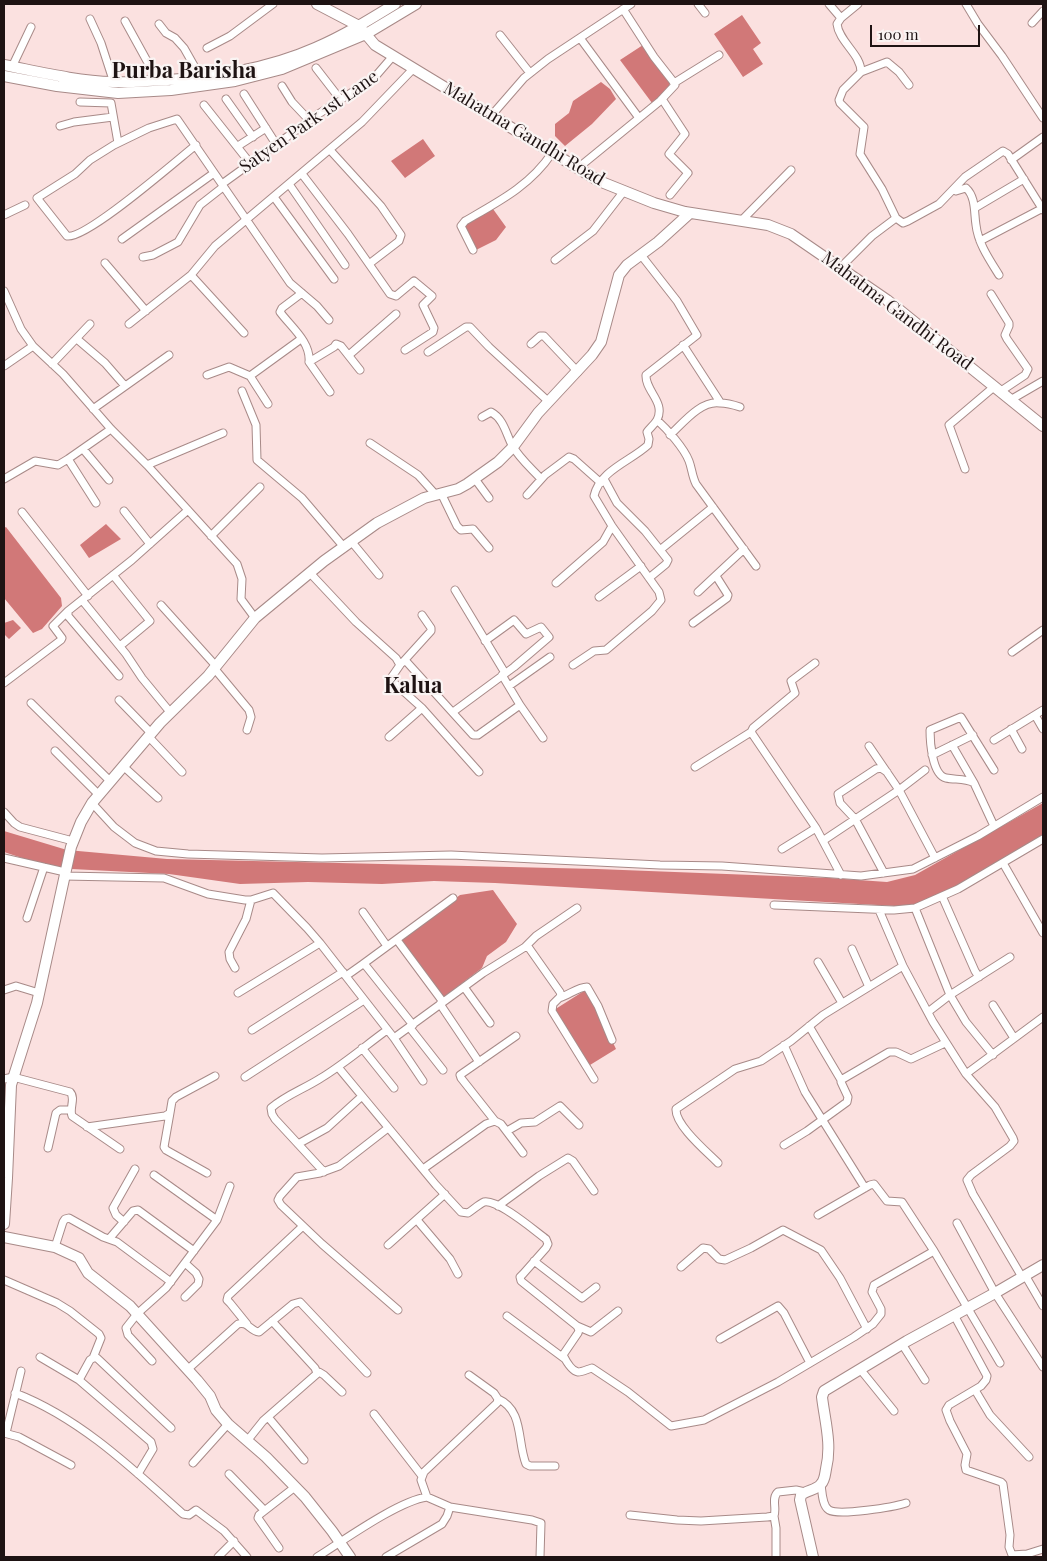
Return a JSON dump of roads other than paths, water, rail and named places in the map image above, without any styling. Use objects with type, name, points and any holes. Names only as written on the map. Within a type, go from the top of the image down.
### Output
[{"type":"street","points":[[207,48],[230,36],[273,4]]},
{"type":"street","name":"Mahatma Gandhi Road","points":[[317,4],[359,26],[375,45],[413,69],[599,181],[654,203],[690,213],[768,226],[791,234],[888,300],[1043,426]]},
{"type":"street","points":[[31,27],[8,66],[89,80],[112,87],[201,78],[270,64],[315,48],[359,26],[395,4]]},
{"type":"street","points":[[4,76],[57,86],[171,90],[254,78],[296,64],[366,34],[416,4]]},
{"type":"street","points":[[491,116],[508,95],[530,73],[631,4]]},
{"type":"street","points":[[698,4],[705,13]]},
{"type":"street","points":[[829,4],[840,18]]},
{"type":"street","points":[[858,4],[840,18],[837,24],[838,29],[860,64],[861,72]]},
{"type":"street","points":[[966,4],[1043,118]]},
{"type":"street","points":[[578,168],[674,88],[674,83],[654,57],[623,9]]},
{"type":"street","points":[[1032,23],[1043,11]]},
{"type":"street","points":[[90,20],[101,43],[112,87],[111,103],[118,143]]},
{"type":"street","points":[[125,21],[158,81]]},
{"type":"street","points":[[159,24],[166,33],[175,38],[184,48],[201,78]]},
{"type":"street","points":[[500,35],[530,73]]},
{"type":"street","points":[[580,38],[639,118]]},
{"type":"street","points":[[674,83],[720,54]]},
{"type":"street","name":"Satyen Park 1st Lane","points":[[143,257],[153,255],[178,242],[200,205],[276,144],[340,99],[374,78],[393,56]]},
{"type":"street","points":[[908,85],[899,72],[887,62],[861,72],[842,90],[840,103],[864,127],[860,154],[882,189],[896,218],[903,223],[940,204],[965,177],[1001,152],[1006,152],[1043,209],[980,241]]},
{"type":"street","points":[[316,68],[340,99]]},
{"type":"street","points":[[129,324],[191,275],[205,260],[211,250],[362,122],[413,69]]},
{"type":"street","points":[[282,86],[292,102],[309,120]]},
{"type":"street","points":[[244,94],[276,144]]},
{"type":"street","points":[[226,99],[252,137]]},
{"type":"street","points":[[662,99],[685,134],[669,154],[688,173],[670,195]]},
{"type":"street","points":[[80,102],[111,103]]},
{"type":"street","points":[[204,105],[250,163]]},
{"type":"street","points":[[60,126],[74,122],[113,117]]},
{"type":"street","points":[[196,145],[133,198],[83,232],[72,237],[67,236],[37,198],[75,174],[96,156],[118,143],[148,128],[177,119],[196,145],[222,186],[290,283],[329,320]]},
{"type":"street","points":[[238,146],[266,128]]},
{"type":"street","points":[[1011,160],[1043,137]]},
{"type":"street","points":[[330,150],[381,206],[401,235],[400,241],[369,264]]},
{"type":"street","points":[[473,250],[461,226],[531,179],[542,168],[552,153]]},
{"type":"street","points":[[741,221],[791,170]]},
{"type":"street","points":[[122,239],[214,173]]},
{"type":"street","points":[[302,174],[390,294],[394,297],[414,280],[432,296],[424,305],[434,328],[433,332],[405,350]]},
{"type":"street","points":[[975,208],[1024,179]]},
{"type":"street","points":[[289,184],[346,265]]},
{"type":"street","points":[[953,190],[968,189],[975,208],[976,226],[980,241],[999,275]]},
{"type":"street","points":[[555,260],[593,231],[624,191]]},
{"type":"street","points":[[274,197],[334,279]]},
{"type":"street","points":[[4,215],[25,205]]},
{"type":"street","points":[[4,1224],[9,1078],[39,993],[72,844],[81,822],[95,799],[170,712],[215,667],[255,618],[347,544],[377,523],[424,498],[458,488],[475,479],[513,447],[549,402],[578,372],[601,342],[619,275],[627,265],[672,231],[690,213]]},
{"type":"street","points":[[840,268],[872,236],[896,218]]},
{"type":"street","points":[[573,665],[594,651],[606,650],[660,603],[662,597],[612,526],[594,496],[607,474],[646,447],[649,442],[647,432],[657,420],[658,403],[647,382],[646,376],[696,336],[697,333],[674,295],[641,255]]},
{"type":"street","points":[[104,263],[146,311]]},
{"type":"street","points":[[191,275],[244,333]]},
{"type":"street","points":[[4,292],[21,330],[33,346],[188,510],[236,564],[242,579],[241,599],[255,618]]},
{"type":"street","points":[[302,293],[280,310],[301,338],[308,351],[308,362],[330,392]]},
{"type":"street","points":[[965,470],[949,425],[998,388],[1025,375],[1028,369],[1005,335],[1009,323],[991,294]]},
{"type":"street","points":[[349,355],[396,314]]},
{"type":"street","points":[[52,364],[90,324]]},
{"type":"street","points":[[428,352],[466,327],[470,327],[488,347],[549,402]]},
{"type":"street","points":[[532,344],[540,336],[544,336],[578,372]]},
{"type":"street","points":[[250,376],[301,338]]},
{"type":"street","points":[[77,339],[105,362],[125,386]]},
{"type":"street","points":[[308,362],[334,348],[336,344],[341,346],[360,370]]},
{"type":"street","points":[[4,366],[33,346]]},
{"type":"street","points":[[683,346],[720,402]]},
{"type":"street","points":[[93,409],[169,355]]},
{"type":"street","points":[[207,375],[228,367],[250,376],[268,404]]},
{"type":"street","points":[[1012,399],[1043,381]]},
{"type":"street","points":[[242,391],[256,425],[257,460],[302,498],[379,575]]},
{"type":"street","points":[[670,435],[700,408],[708,404],[720,402],[740,406]]},
{"type":"street","points":[[482,417],[491,412],[494,413],[506,430],[513,447],[541,479]]},
{"type":"street","points":[[657,420],[686,456],[690,463],[691,475],[756,566]]},
{"type":"street","points":[[4,479],[35,461],[56,465],[83,449],[110,429]]},
{"type":"street","points":[[146,465],[222,433]]},
{"type":"street","points":[[370,443],[418,475],[438,494],[460,529],[472,530],[489,548]]},
{"type":"street","points":[[83,449],[109,480]]},
{"type":"street","points":[[527,495],[541,479],[569,457],[580,464],[602,481],[617,503],[645,530],[668,561],[649,578]]},
{"type":"street","points":[[68,459],[96,503]]},
{"type":"street","points":[[475,479],[489,498]]},
{"type":"street","points":[[211,536],[260,487]]},
{"type":"street","points":[[660,550],[713,507]]},
{"type":"street","points":[[4,683],[61,640],[62,638],[53,626],[54,623],[188,510]]},
{"type":"street","points":[[124,511],[150,544]]},
{"type":"street","points":[[22,512],[142,678],[170,712]]},
{"type":"street","points":[[556,583],[603,542],[612,526]]},
{"type":"street","points":[[698,592],[744,549]]},
{"type":"street","points":[[599,597],[641,566]]},
{"type":"street","points":[[310,573],[356,622],[402,662],[453,712],[472,734],[476,735],[520,705]]},
{"type":"street","points":[[113,575],[150,621],[120,646]]},
{"type":"street","points":[[693,623],[727,598],[728,595],[716,576]]},
{"type":"street","points":[[454,590],[486,641],[520,705],[543,738]]},
{"type":"street","points":[[161,605],[215,667],[249,710],[251,717],[247,730]]},
{"type":"street","points":[[68,612],[68,616],[120,676]]},
{"type":"street","points":[[422,615],[431,631],[402,662],[391,680],[422,708],[479,772]]},
{"type":"street","points":[[453,712],[549,637],[541,627],[526,634],[514,620],[486,641]]},
{"type":"street","points":[[1012,652],[1043,630]]},
{"type":"street","points":[[510,686],[550,657]]},
{"type":"street","points":[[695,767],[751,732],[753,728],[795,693],[791,681],[815,664]]},
{"type":"street","points":[[119,700],[182,772]]},
{"type":"street","points":[[32,703],[110,780]]},
{"type":"street","points":[[389,737],[422,708]]},
{"type":"street","points":[[994,740],[1043,710]]},
{"type":"street","points":[[1035,715],[1043,729]]},
{"type":"street","points":[[974,783],[942,777],[932,755],[930,730],[959,716],[994,770]]},
{"type":"street","points":[[1011,729],[1022,749]]},
{"type":"street","points":[[751,732],[824,840],[841,875]]},
{"type":"street","points":[[932,755],[972,735]]},
{"type":"street","points":[[952,745],[974,783],[994,826]]},
{"type":"street","points":[[869,746],[899,790],[936,858]]},
{"type":"street","points":[[55,751],[95,799],[114,827],[135,843],[149,850],[180,854],[322,858],[451,855],[660,865],[722,866],[861,876],[913,868],[936,858],[1043,797]]},
{"type":"street","points":[[123,766],[158,798]]},
{"type":"street","points":[[884,873],[855,819],[840,803],[838,794],[876,770],[881,768],[887,772]]},
{"type":"street","points":[[824,840],[926,770]]},
{"type":"street","points":[[4,812],[20,827],[72,844]]},
{"type":"street","points":[[782,849],[816,828]]},
{"type":"street","points":[[774,905],[879,910],[915,908],[942,896],[1043,839]]},
{"type":"street","points":[[4,858],[65,871],[164,878],[208,894],[251,900],[273,893],[320,943],[394,1038],[423,1081]]},
{"type":"street","points":[[1003,863],[1043,933]]},
{"type":"street","points":[[27,918],[44,867]]},
{"type":"street","points":[[942,896],[979,977]]},
{"type":"street","points":[[252,1030],[363,964],[453,898]]},
{"type":"street","points":[[235,968],[230,959],[229,952],[246,919],[251,900]]},
{"type":"street","points":[[394,1038],[494,966],[525,947],[544,930],[577,908]]},
{"type":"street","points":[[915,908],[950,995],[966,1022],[993,1055]]},
{"type":"street","points":[[879,910],[903,966],[945,1043],[966,1074],[995,1107],[1012,1135],[1014,1141],[1010,1146],[971,1175],[967,1183],[1043,1306]]},
{"type":"street","points":[[363,912],[387,946]]},
{"type":"street","points":[[397,940],[442,1003],[479,1062]]},
{"type":"street","points":[[238,993],[320,943]]},
{"type":"street","points":[[525,947],[532,950],[560,992],[560,998]]},
{"type":"street","points":[[852,948],[870,987]]},
{"type":"street","points":[[928,1012],[950,995],[1010,957]]},
{"type":"street","points":[[818,962],[842,1003]]},
{"type":"street","points":[[363,964],[370,969],[443,1070]]},
{"type":"street","points":[[718,1163],[685,1128],[675,1111],[679,1106],[724,1075],[740,1067],[761,1061],[842,1003],[903,966]]},
{"type":"street","points":[[4,990],[16,986],[39,993]]},
{"type":"street","points":[[464,987],[490,1022]]},
{"type":"street","points":[[594,1079],[552,1012],[553,1004],[560,998],[587,987],[598,1006],[612,1040]]},
{"type":"street","points":[[245,1078],[364,1000]]},
{"type":"street","points":[[993,1005],[1014,1038]]},
{"type":"street","points":[[966,1074],[1043,1018]]},
{"type":"street","points":[[784,1144],[823,1120],[843,1106],[848,1100],[840,1082],[841,1080],[809,1026]]},
{"type":"street","points":[[324,1172],[275,1119],[271,1108],[291,1094],[316,1082],[386,1030]]},
{"type":"street","points":[[516,1036],[462,1073],[461,1078],[523,1153]]},
{"type":"street","points":[[841,1080],[889,1052],[896,1052],[911,1059],[945,1043]]},
{"type":"street","points":[[784,1045],[805,1092],[865,1188]]},
{"type":"street","points":[[362,1048],[394,1088]]},
{"type":"street","points":[[338,1067],[361,1097],[461,1212],[464,1214],[468,1213],[486,1202],[498,1206],[510,1211],[548,1242],[546,1248],[520,1277],[521,1281],[578,1326],[591,1332],[618,1311]]},
{"type":"street","points":[[207,1174],[164,1147],[174,1100],[215,1076]]},
{"type":"street","points":[[9,1078],[70,1092],[72,1097],[72,1116],[120,1149]]},
{"type":"street","points":[[298,1144],[327,1128],[361,1097]]},
{"type":"street","points":[[507,1132],[521,1123],[535,1122],[560,1106],[579,1125]]},
{"type":"street","points":[[48,1148],[56,1113],[60,1110],[71,1110]]},
{"type":"street","points":[[87,1127],[160,1117],[170,1113]]},
{"type":"street","points":[[423,1169],[486,1124],[495,1121]]},
{"type":"street","points":[[388,1128],[345,1162],[324,1172],[297,1177],[280,1196],[278,1202],[398,1310]]},
{"type":"street","points":[[498,1206],[539,1176],[568,1158],[573,1161],[594,1191]]},
{"type":"street","points":[[124,1222],[116,1215],[113,1208],[135,1168]]},
{"type":"street","points":[[154,1175],[217,1220]]},
{"type":"street","points":[[818,1215],[874,1184],[887,1201],[902,1202],[934,1251],[1000,1363]]},
{"type":"street","points":[[152,1361],[126,1331],[127,1325],[171,1282],[217,1220],[230,1186]]},
{"type":"street","points":[[388,1245],[445,1194]]},
{"type":"street","points":[[109,1239],[133,1211],[138,1210],[194,1251]]},
{"type":"street","points":[[56,1246],[63,1222],[68,1218],[132,1252],[171,1282]]},
{"type":"street","points":[[417,1220],[450,1259],[458,1274]]},
{"type":"street","points":[[957,1222],[995,1293],[1043,1367]]},
{"type":"street","points":[[303,1226],[228,1296],[227,1300],[247,1324],[259,1332],[294,1304],[300,1302],[368,1373]]},
{"type":"street","points":[[681,1267],[704,1248],[710,1249],[719,1259],[725,1260],[752,1248],[783,1230],[821,1250],[870,1326]]},
{"type":"street","points":[[4,1237],[56,1246],[79,1258],[88,1272],[137,1314],[206,1390],[216,1410],[228,1424],[266,1457],[295,1487],[318,1513],[350,1557]]},
{"type":"street","points":[[507,1316],[565,1359],[576,1371],[580,1372],[592,1368],[628,1392],[667,1424],[674,1426],[704,1420],[778,1382],[870,1326],[878,1318],[881,1310],[872,1292],[874,1286],[934,1251]]},
{"type":"street","points":[[534,1261],[582,1298],[596,1287]]},
{"type":"street","points":[[184,1263],[200,1279],[198,1284],[185,1297]]},
{"type":"street","points":[[906,1503],[884,1508],[844,1512],[828,1510],[825,1506],[822,1484],[830,1455],[822,1396],[824,1391],[886,1353],[1043,1265]]},
{"type":"street","points":[[4,1280],[57,1303],[99,1334],[101,1338],[93,1358],[79,1380]]},
{"type":"street","points":[[720,1339],[778,1306],[784,1313],[810,1363]]},
{"type":"street","points":[[954,1315],[987,1376],[984,1384],[949,1405],[946,1410],[967,1454],[966,1470],[1003,1484],[1010,1535],[1009,1547],[1012,1555],[1027,1556],[1043,1549]]},
{"type":"street","points":[[272,1321],[315,1368],[317,1373]]},
{"type":"street","points":[[187,1370],[238,1324],[243,1322],[247,1324]]},
{"type":"street","points":[[565,1359],[565,1352],[578,1333],[578,1326]]},
{"type":"street","points":[[902,1344],[925,1380]]},
{"type":"street","points":[[40,1357],[79,1380],[153,1444],[153,1449],[138,1474]]},
{"type":"street","points":[[93,1358],[101,1361],[171,1428]]},
{"type":"street","points":[[860,1369],[894,1411]]},
{"type":"street","points":[[21,1371],[5,1433],[19,1438],[71,1465]]},
{"type":"street","points":[[247,1440],[268,1417],[317,1373],[321,1372],[342,1392]]},
{"type":"street","points":[[469,1375],[506,1404],[515,1414],[526,1464],[530,1466],[555,1466]]},
{"type":"street","points":[[976,1390],[990,1415],[1029,1457]]},
{"type":"street","points":[[15,1393],[37,1402],[71,1422],[138,1474],[183,1514],[189,1514],[196,1510],[224,1531],[247,1557]]},
{"type":"street","points":[[498,1399],[497,1403],[424,1472],[422,1485],[427,1497],[450,1508],[541,1523],[540,1557]]},
{"type":"street","points":[[374,1414],[422,1476]]},
{"type":"street","points":[[268,1417],[304,1460]]},
{"type":"street","points":[[193,1463],[228,1424]]},
{"type":"street","points":[[229,1474],[264,1510]]},
{"type":"street","points":[[813,1557],[800,1500],[801,1495],[822,1484]]},
{"type":"street","points":[[278,1548],[258,1518],[264,1510],[295,1487]]},
{"type":"street","points":[[776,1557],[774,1498],[778,1492],[796,1490],[806,1492]]},
{"type":"street","points":[[317,1557],[407,1503],[427,1497]]},
{"type":"street","points":[[386,1557],[442,1524],[448,1516],[450,1508]]},
{"type":"street","points":[[630,1515],[701,1521],[767,1518],[774,1516]]},
{"type":"street","points":[[218,1557],[234,1541]]},
{"type":"district","name":"Purba Barisha","points":[[184,71]]},
{"type":"district","name":"Kalua","points":[[413,686]]}]
